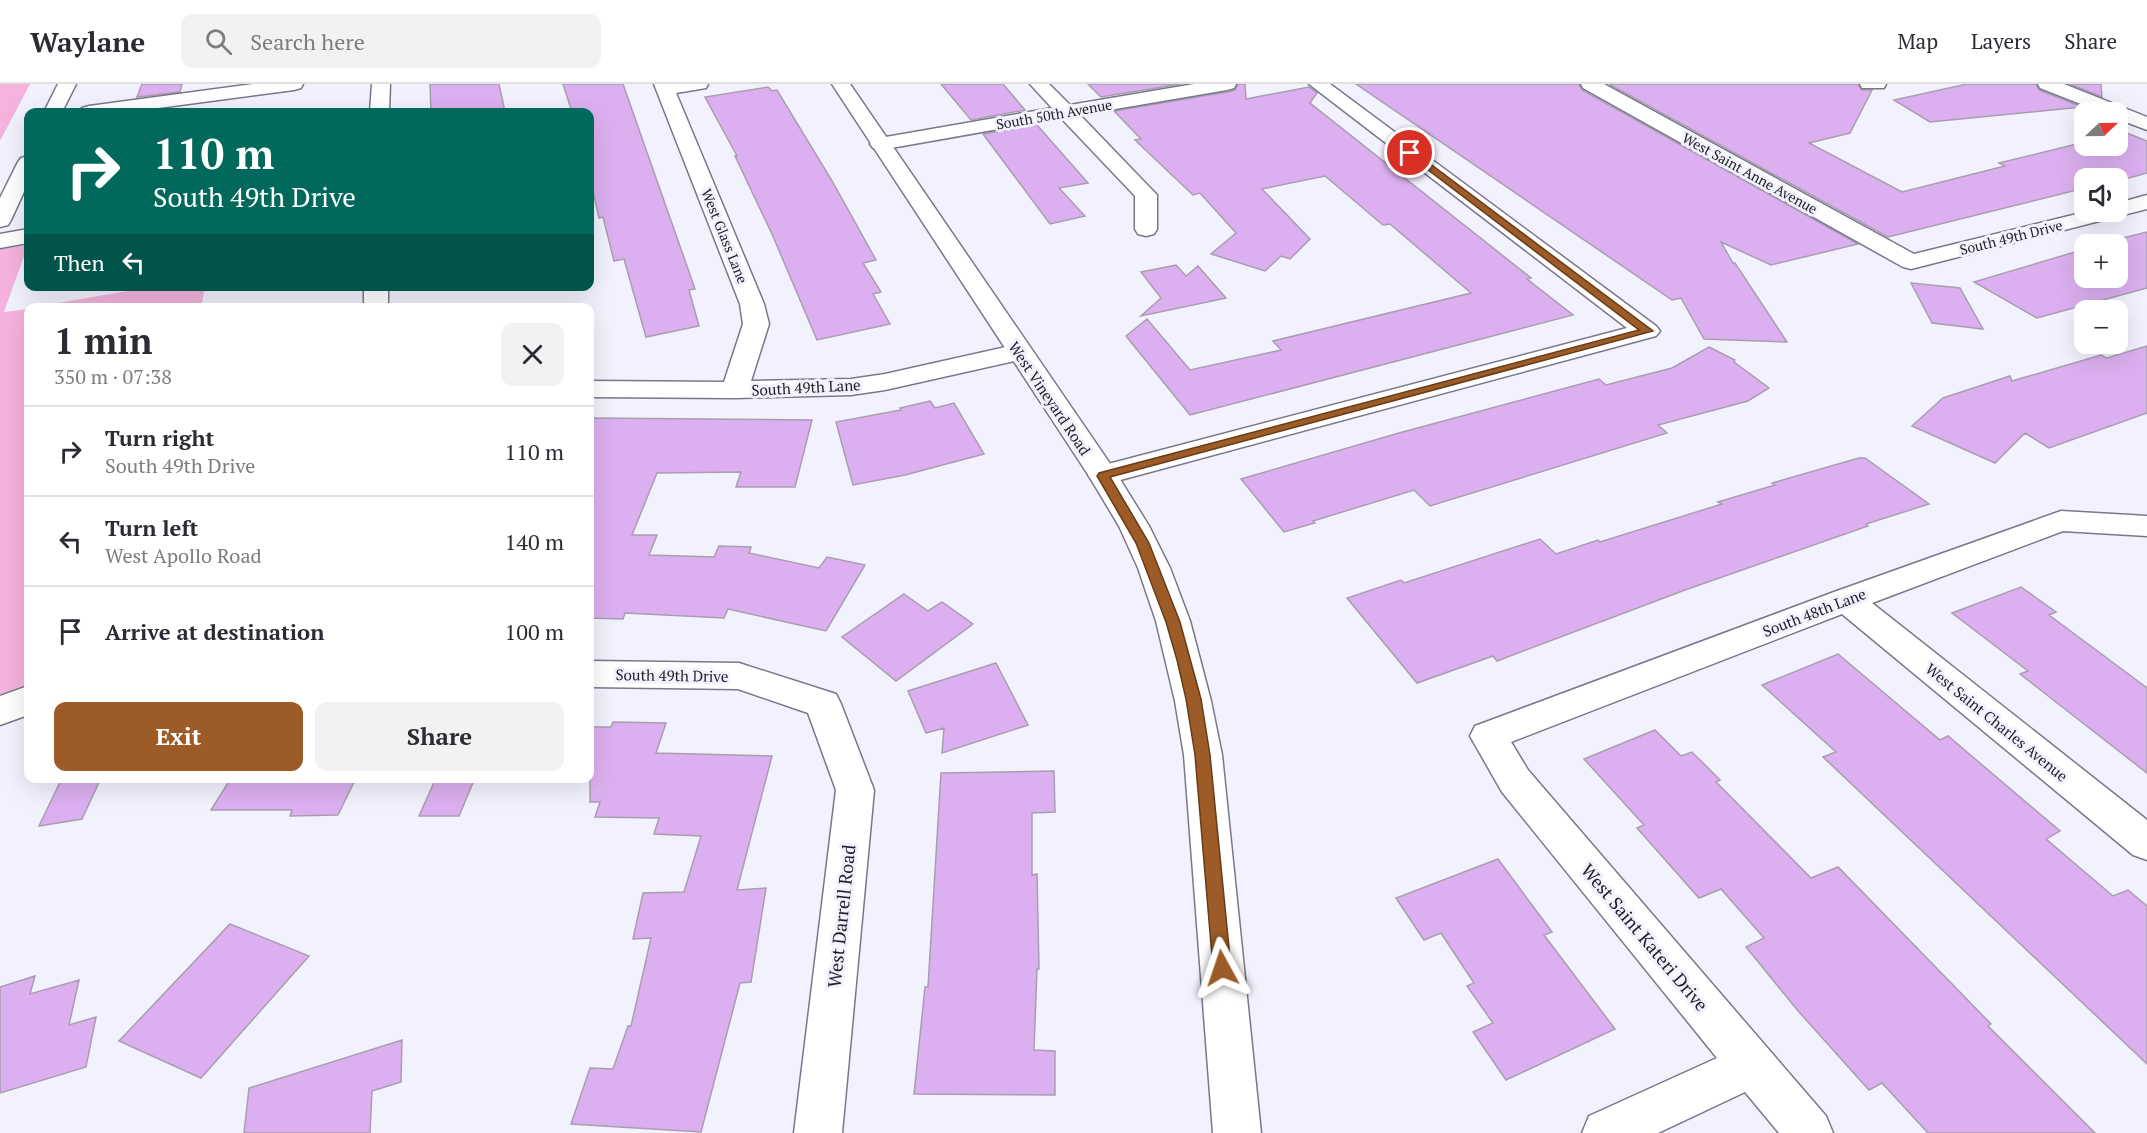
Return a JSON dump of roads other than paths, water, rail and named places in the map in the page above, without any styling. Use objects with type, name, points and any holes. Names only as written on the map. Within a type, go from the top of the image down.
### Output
[{"type":"street","points":[[55,108],[67,84]]},
{"type":"street","points":[[118,108],[294,84]]},
{"type":"street","points":[[380,108],[381,84]]},
{"type":"street","points":[[664,87],[699,84]]},
{"type":"street","name":"West Vineyard Road","points":[[842,84],[1103,476],[1143,543],[1180,641],[1194,699],[1203,755],[1237,1133]]},
{"type":"street","points":[[1039,84],[1146,195],[1146,229]]},
{"type":"street","name":"South 50th Avenue","points":[[880,144],[1227,84]]},
{"type":"street","points":[[1103,476],[1647,331],[1318,84]]},
{"type":"street","name":"West Saint Anne Avenue","points":[[1590,84],[1911,262]]},
{"type":"street","points":[[2047,84],[2092,102]]},
{"type":"street","name":"West Glass Lane","points":[[664,87],[752,304],[756,324],[735,390]]},
{"type":"street","points":[[2128,114],[2147,110]]},
{"type":"street","points":[[2128,116],[2147,124]]},
{"type":"street","points":[[0,220],[24,170]]},
{"type":"street","points":[[2128,207],[2147,202]]},
{"type":"street","name":"South 49th Drive","points":[[1911,262],[2074,221]]},
{"type":"street","points":[[0,241],[24,237]]},
{"type":"street","name":"South 49th Lane","points":[[594,389],[735,390],[863,385],[1019,352]]},
{"type":"street","name":"South 48th Lane","points":[[1488,736],[2061,521],[2147,526]]},
{"type":"street","name":"West Saint Charles Avenue","points":[[1846,600],[2147,843]]},
{"type":"street","name":"South 49th Drive","points":[[594,674],[739,676],[823,704]]},
{"type":"street","points":[[0,711],[24,702]]},
{"type":"street","name":"West Darrell Road","points":[[818,1133],[855,790],[823,704]]},
{"type":"street","name":"West Saint Kateri Drive","points":[[1488,736],[1515,781],[1809,1133]]},
{"type":"street","points":[[1606,1133],[1752,1065]]}]
